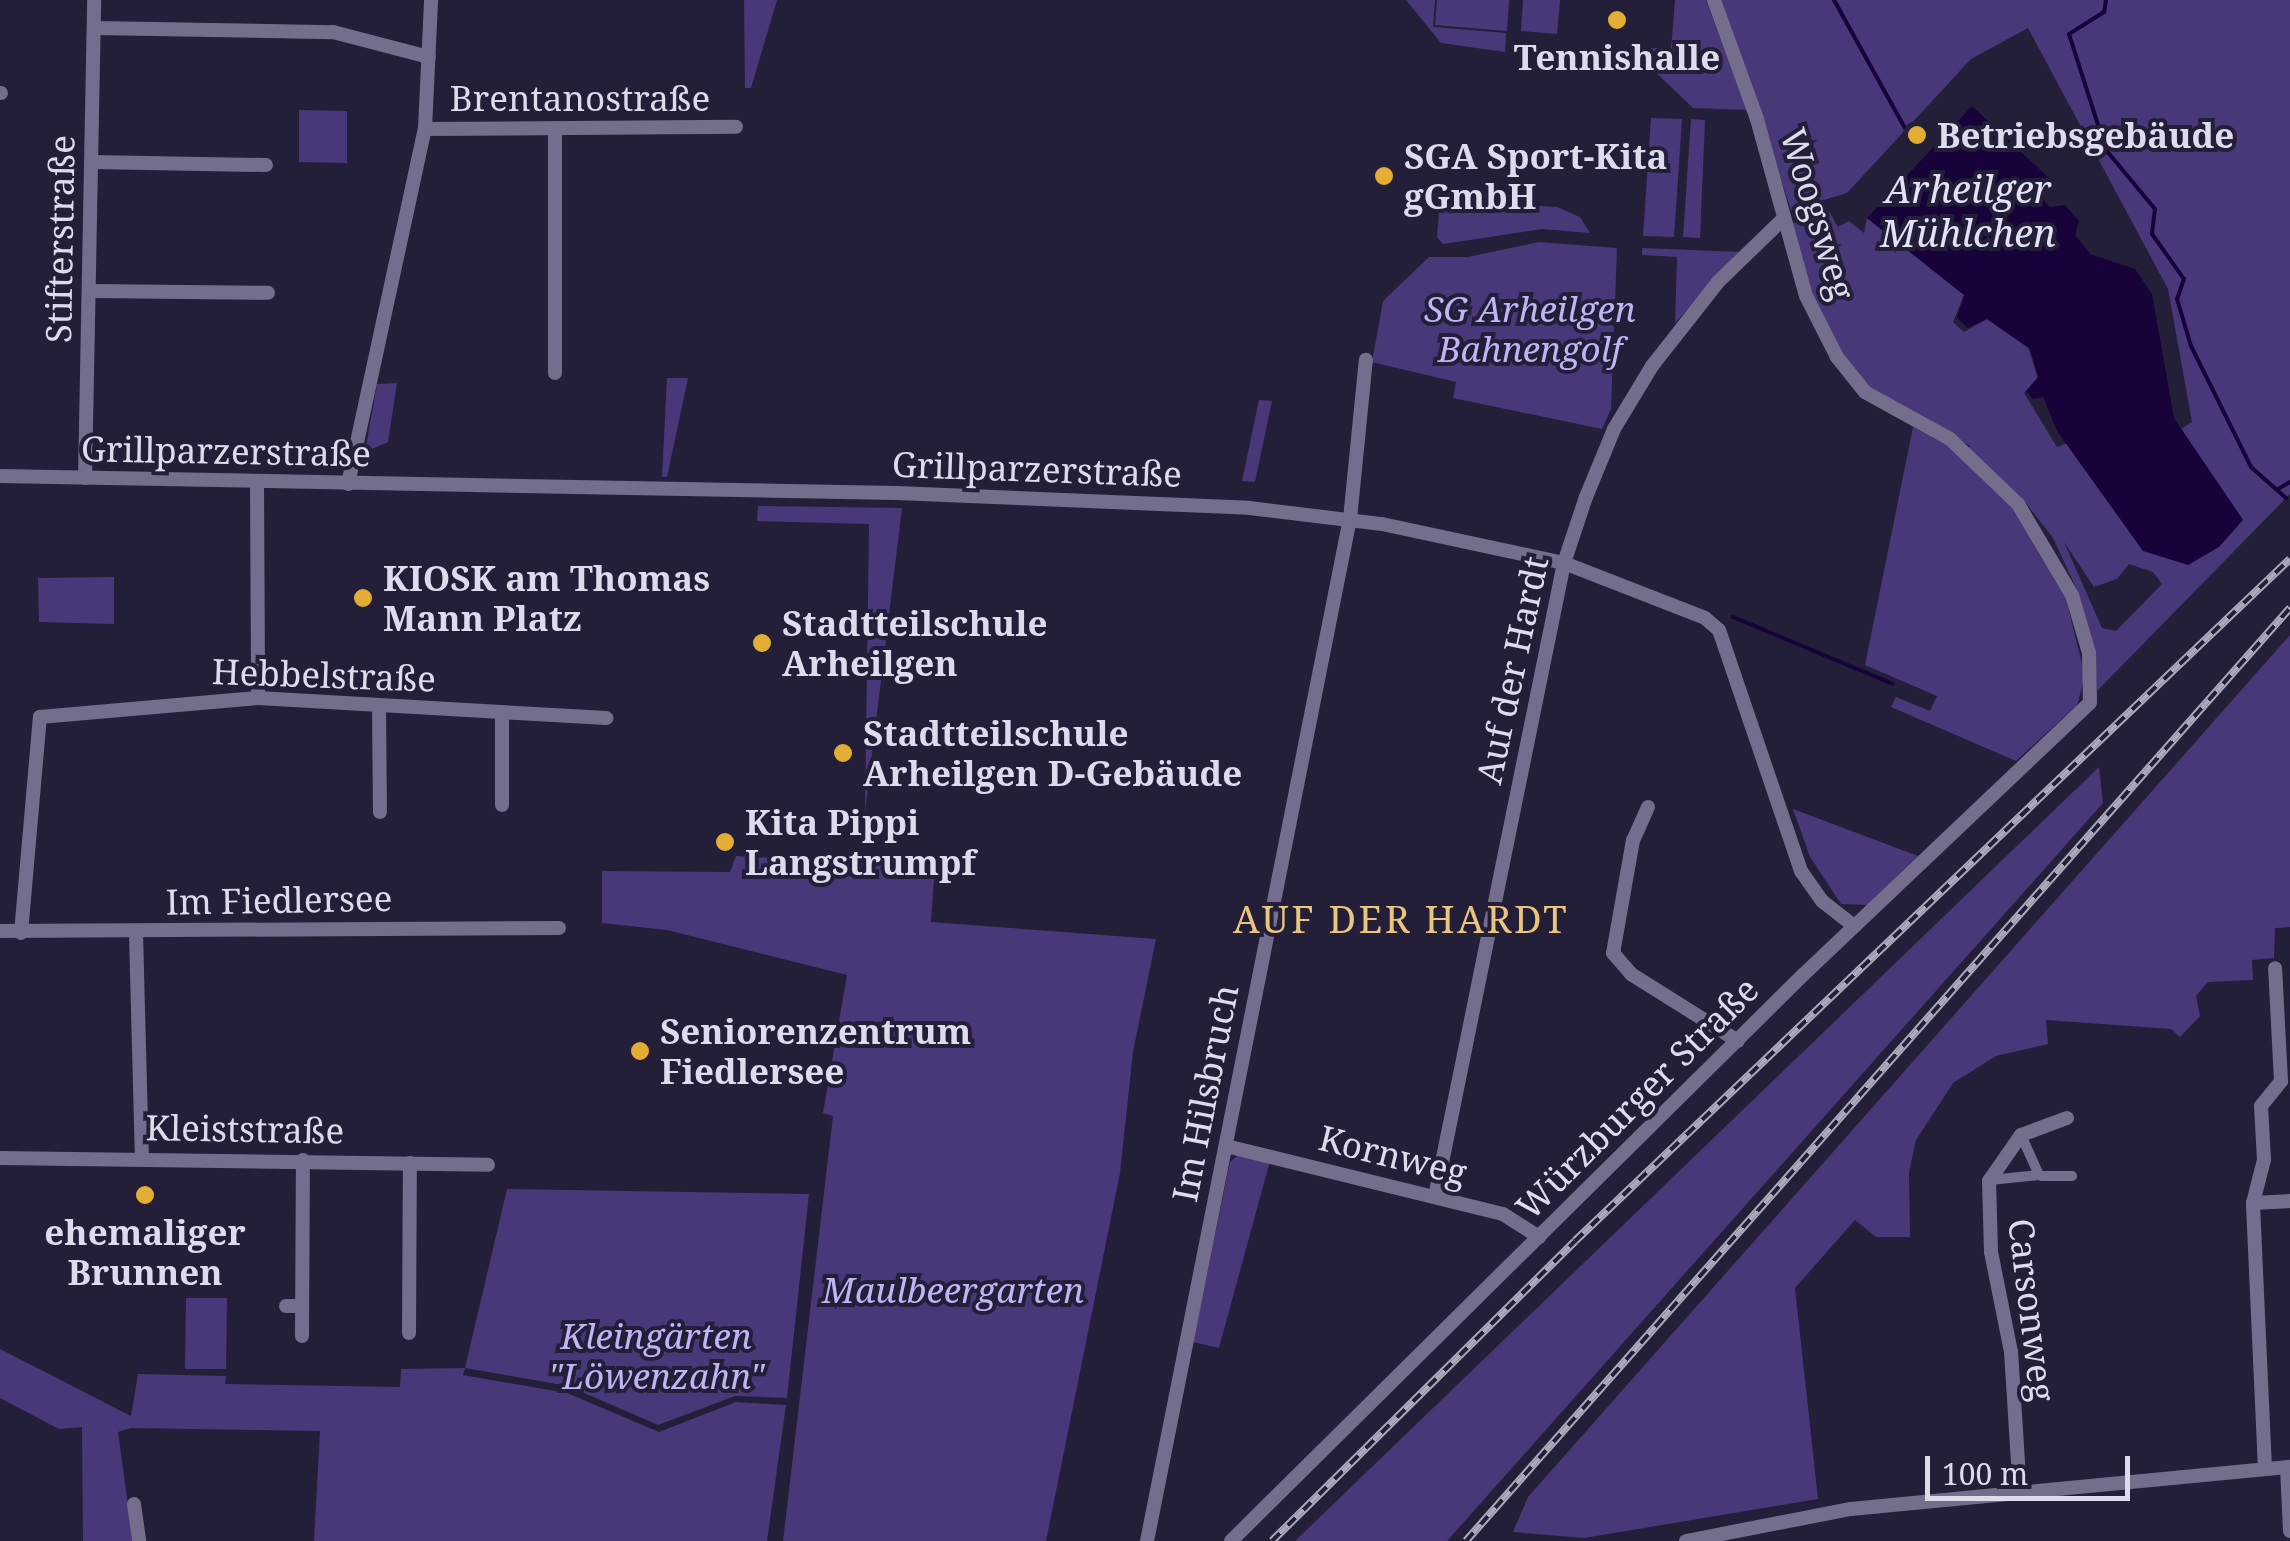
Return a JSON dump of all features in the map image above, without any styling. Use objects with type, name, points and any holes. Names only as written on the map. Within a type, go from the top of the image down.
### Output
[{"type":"street","name":"Stifterstraße","points":[[86,478],[94,0]]},
{"type":"street","points":[[348,484],[425,129],[430,0]]},
{"type":"street","name":"Woogsweg","points":[[1714,0],[1806,296],[1848,374],[1865,392],[1950,438],[1986,467],[2046,542],[2072,595],[2089,654],[2090,703]]},
{"type":"street","points":[[94,28],[332,32],[429,56]]},
{"type":"street","name":"Brentanostraße","points":[[425,129],[736,127]]},
{"type":"street","points":[[555,128],[555,373]]},
{"type":"street","points":[[92,162],[266,165]]},
{"type":"street","name":"Auf der Hardt","points":[[1435,1197],[1564,563],[1614,428],[1652,366],[1718,282],[1784,218]]},
{"type":"street","points":[[90,291],[268,293]]},
{"type":"street","name":"Im Hilsbruch","points":[[1147,1541],[1350,519],[1366,360]]},
{"type":"street","name":"Grillparzerstraße","points":[[0,476],[897,493],[1250,508],[1350,519],[1564,563],[1705,618],[1719,630],[1802,871],[1822,901],[1854,926]]},
{"type":"street","points":[[257,482],[258,698]]},
{"type":"street","name":"Hebbelstraße","points":[[21,933],[40,717],[258,698],[606,718]]},
{"type":"street","name":"Würzburger Straße","points":[[1231,1541],[1854,926],[2090,703]]},
{"type":"street","points":[[379,705],[380,812]]},
{"type":"street","points":[[502,712],[502,805]]},
{"type":"street","points":[[1648,808],[1633,840],[1614,953],[1631,974],[1738,1040]]},
{"type":"street","name":"Im Fiedlersee","points":[[0,931],[559,928]]},
{"type":"street","points":[[136,933],[142,1156]]},
{"type":"street","points":[[2265,1469],[2253,1203],[2264,1160],[2261,1106],[2281,1080],[2276,968]]},
{"type":"street","points":[[1988,1180],[2039,1174],[2021,1136],[2067,1118]]},
{"type":"street","name":"Carsonweg","points":[[2020,1494],[2011,1352],[1991,1252],[1988,1180],[2021,1136]]},
{"type":"street","name":"Kornweg","points":[[1226,1146],[1518,1219],[1539,1237]]},
{"type":"street","name":"Kleiststraße","points":[[0,1158],[142,1156],[488,1165]]},
{"type":"street","points":[[302,1160],[294,1306],[302,1336]]},
{"type":"street","points":[[409,1333],[410,1164]]},
{"type":"street","name":"Carsonweg","points":[[2041,1176],[2072,1176]]},
{"type":"street","points":[[2253,1203],[2290,1202]]},
{"type":"street","points":[[1686,1541],[1851,1509],[2288,1467],[2290,1531]]},
{"type":"street","points":[[134,1504],[139,1541]]},
{"type":"green space","points":[[744,0],[777,0],[751,88],[745,88]]},
{"type":"green space","points":[[1406,0],[1435,0],[1433,27],[1506,33],[1505,52],[1441,43]]},
{"type":"green space","points":[[1437,0],[1509,0],[1507,31],[1435,25]]},
{"type":"green space","points":[[1523,0],[1560,0],[1557,34],[1521,31]]},
{"type":"green space","points":[[1675,0],[1706,0],[1747,110],[1693,108],[1648,65],[1649,48],[1671,49]]},
{"type":"green space","points":[[1721,0],[2290,0],[2290,494],[2097,691],[2095,653],[2078,592],[2053,538],[2025,502],[2065,595],[2085,676],[2077,705],[2016,761],[1891,707],[1896,697],[1930,711],[1937,696],[1865,665],[1913,427],[1964,455],[1970,446],[1868,386],[1845,361],[1811,292],[1791,224],[1829,211],[1838,227],[1849,221],[1864,233],[1867,218],[1964,295],[1953,322],[1964,332],[1987,319],[2028,347],[2038,378],[2024,393],[2057,447],[2071,442],[2143,550],[2243,520],[2181,429],[2192,422],[2168,289],[2028,28],[1971,59],[1847,193],[1791,210]],"holes":[[[2064,542],[2094,587],[2117,579],[2129,564],[2153,572],[2162,584],[2116,631],[2102,628]]]},
{"type":"green space","points":[[299,110],[347,111],[347,163],[299,162]]},
{"type":"green space","points":[[1651,118],[1682,119],[1674,237],[1643,236]]},
{"type":"green space","points":[[1691,119],[1705,120],[1700,238],[1683,237]]},
{"type":"green space","points":[[1440,200],[1557,207],[1580,217],[1590,233],[1542,229],[1443,244],[1437,237]]},
{"type":"green space","name":"SG Arheilgen Bahnengolf","points":[[1539,242],[1617,248],[1611,409],[1602,429],[1453,398],[1456,382],[1372,362],[1383,301],[1429,257],[1468,257]]},
{"type":"green space","points":[[1642,248],[1741,252],[1675,323],[1677,257],[1642,255]]},
{"type":"green space","points":[[667,378],[688,378],[667,477],[662,477]]},
{"type":"green space","points":[[397,383],[388,442],[365,452],[377,384]]},
{"type":"green space","points":[[1259,400],[1272,401],[1255,482],[1242,481]]},
{"type":"green space","points":[[758,506],[902,508],[865,812],[869,524],[757,521]]},
{"type":"green space","points":[[114,577],[114,624],[39,622],[38,578]]},
{"type":"green space","points":[[2290,635],[2290,927],[2275,928],[2274,958],[2252,960],[2253,980],[2208,982],[2196,996],[2200,1016],[2180,1037],[2171,1029],[2046,1020],[2048,1044],[1996,1056],[1953,1083],[1916,1140],[1909,1172],[1910,1237],[1876,1237],[1855,1220],[1795,1288],[1818,1499],[1584,1538],[1513,1532],[1528,1497]]},
{"type":"green space","points":[[2099,767],[2103,803],[1447,1541],[1295,1541]]},
{"type":"green space","points":[[1793,809],[1918,856],[1867,905],[1841,904],[1810,857]]},
{"type":"green space","name":"Maulbeergarten","points":[[736,856],[935,866],[931,922],[1156,939],[1133,1052],[1120,1173],[1046,1541],[783,1541],[833,1116],[823,1113],[847,975],[667,930],[602,923],[602,871],[730,872]]},
{"type":"green space","points":[[1239,1154],[1270,1161],[1219,1348],[1193,1342],[1230,1162]]},
{"type":"green space","name":"Kleingärten \"Löwenzahn\"","points":[[507,1189],[809,1194],[787,1398],[735,1396],[658,1425],[568,1386],[465,1368]]},
{"type":"green space","points":[[186,1298],[227,1298],[226,1369],[185,1369]]},
{"type":"green space","points":[[0,1349],[131,1416],[138,1374],[226,1376],[225,1384],[400,1387],[401,1369],[465,1368],[463,1375],[567,1393],[659,1432],[736,1402],[786,1405],[767,1541],[314,1541],[320,1431],[131,1428],[118,1432],[133,1541],[83,1541],[82,1427],[59,1429],[0,1398]]},
{"type":"water","name":"Arheilger Mühlchen","points":[[1972,106],[2049,178],[2033,190],[2050,207],[2065,205],[2079,221],[2075,235],[2090,254],[2135,269],[2152,294],[2174,418],[2243,520],[2219,547],[2188,565],[2143,551],[2057,431],[2043,397],[2033,399],[2026,391],[2038,377],[2030,349],[1987,319],[1968,328],[1957,318],[1964,295],[1867,218]]},
{"type":"waterway","points":[[1834,0],[1905,128]]},
{"type":"waterway","points":[[2106,0],[2104,12],[2069,34],[2106,150],[2155,209],[2152,234],[2184,279],[2177,299],[2191,346],[2251,467],[2286,498]]},
{"type":"waterway","points":[[2278,489],[2290,482]]},
{"type":"waterway","points":[[1733,617],[1893,684]]},
{"type":"railway","points":[[1272,1541],[1575,1241],[2290,559]]},
{"type":"railway","points":[[1466,1541],[2290,608]]},
{"type":"place","name":"Tennishalle","points":[[1617,20]]},
{"type":"place","name":"Betriebsgebäude","points":[[1917,135]]},
{"type":"place","name":"SGA Sport-Kita gGmbH","points":[[1384,176]]},
{"type":"place","name":"KIOSK am Thomas Mann Platz","points":[[363,598]]},
{"type":"place","name":"Stadtteilschule Arheilgen","points":[[762,643]]},
{"type":"place","name":"Stadtteilschule Arheilgen D-Gebäude","points":[[843,753]]},
{"type":"place","name":"Kita Pippi Langstrumpf","points":[[725,842]]},
{"type":"place","name":"Seniorenzentrum Fiedlersee","points":[[640,1051]]},
{"type":"place","name":"ehemaliger Brunnen","points":[[145,1195]]},
{"type":"district","name":"AUF DER HARDT","points":[[1401,919]]}]
